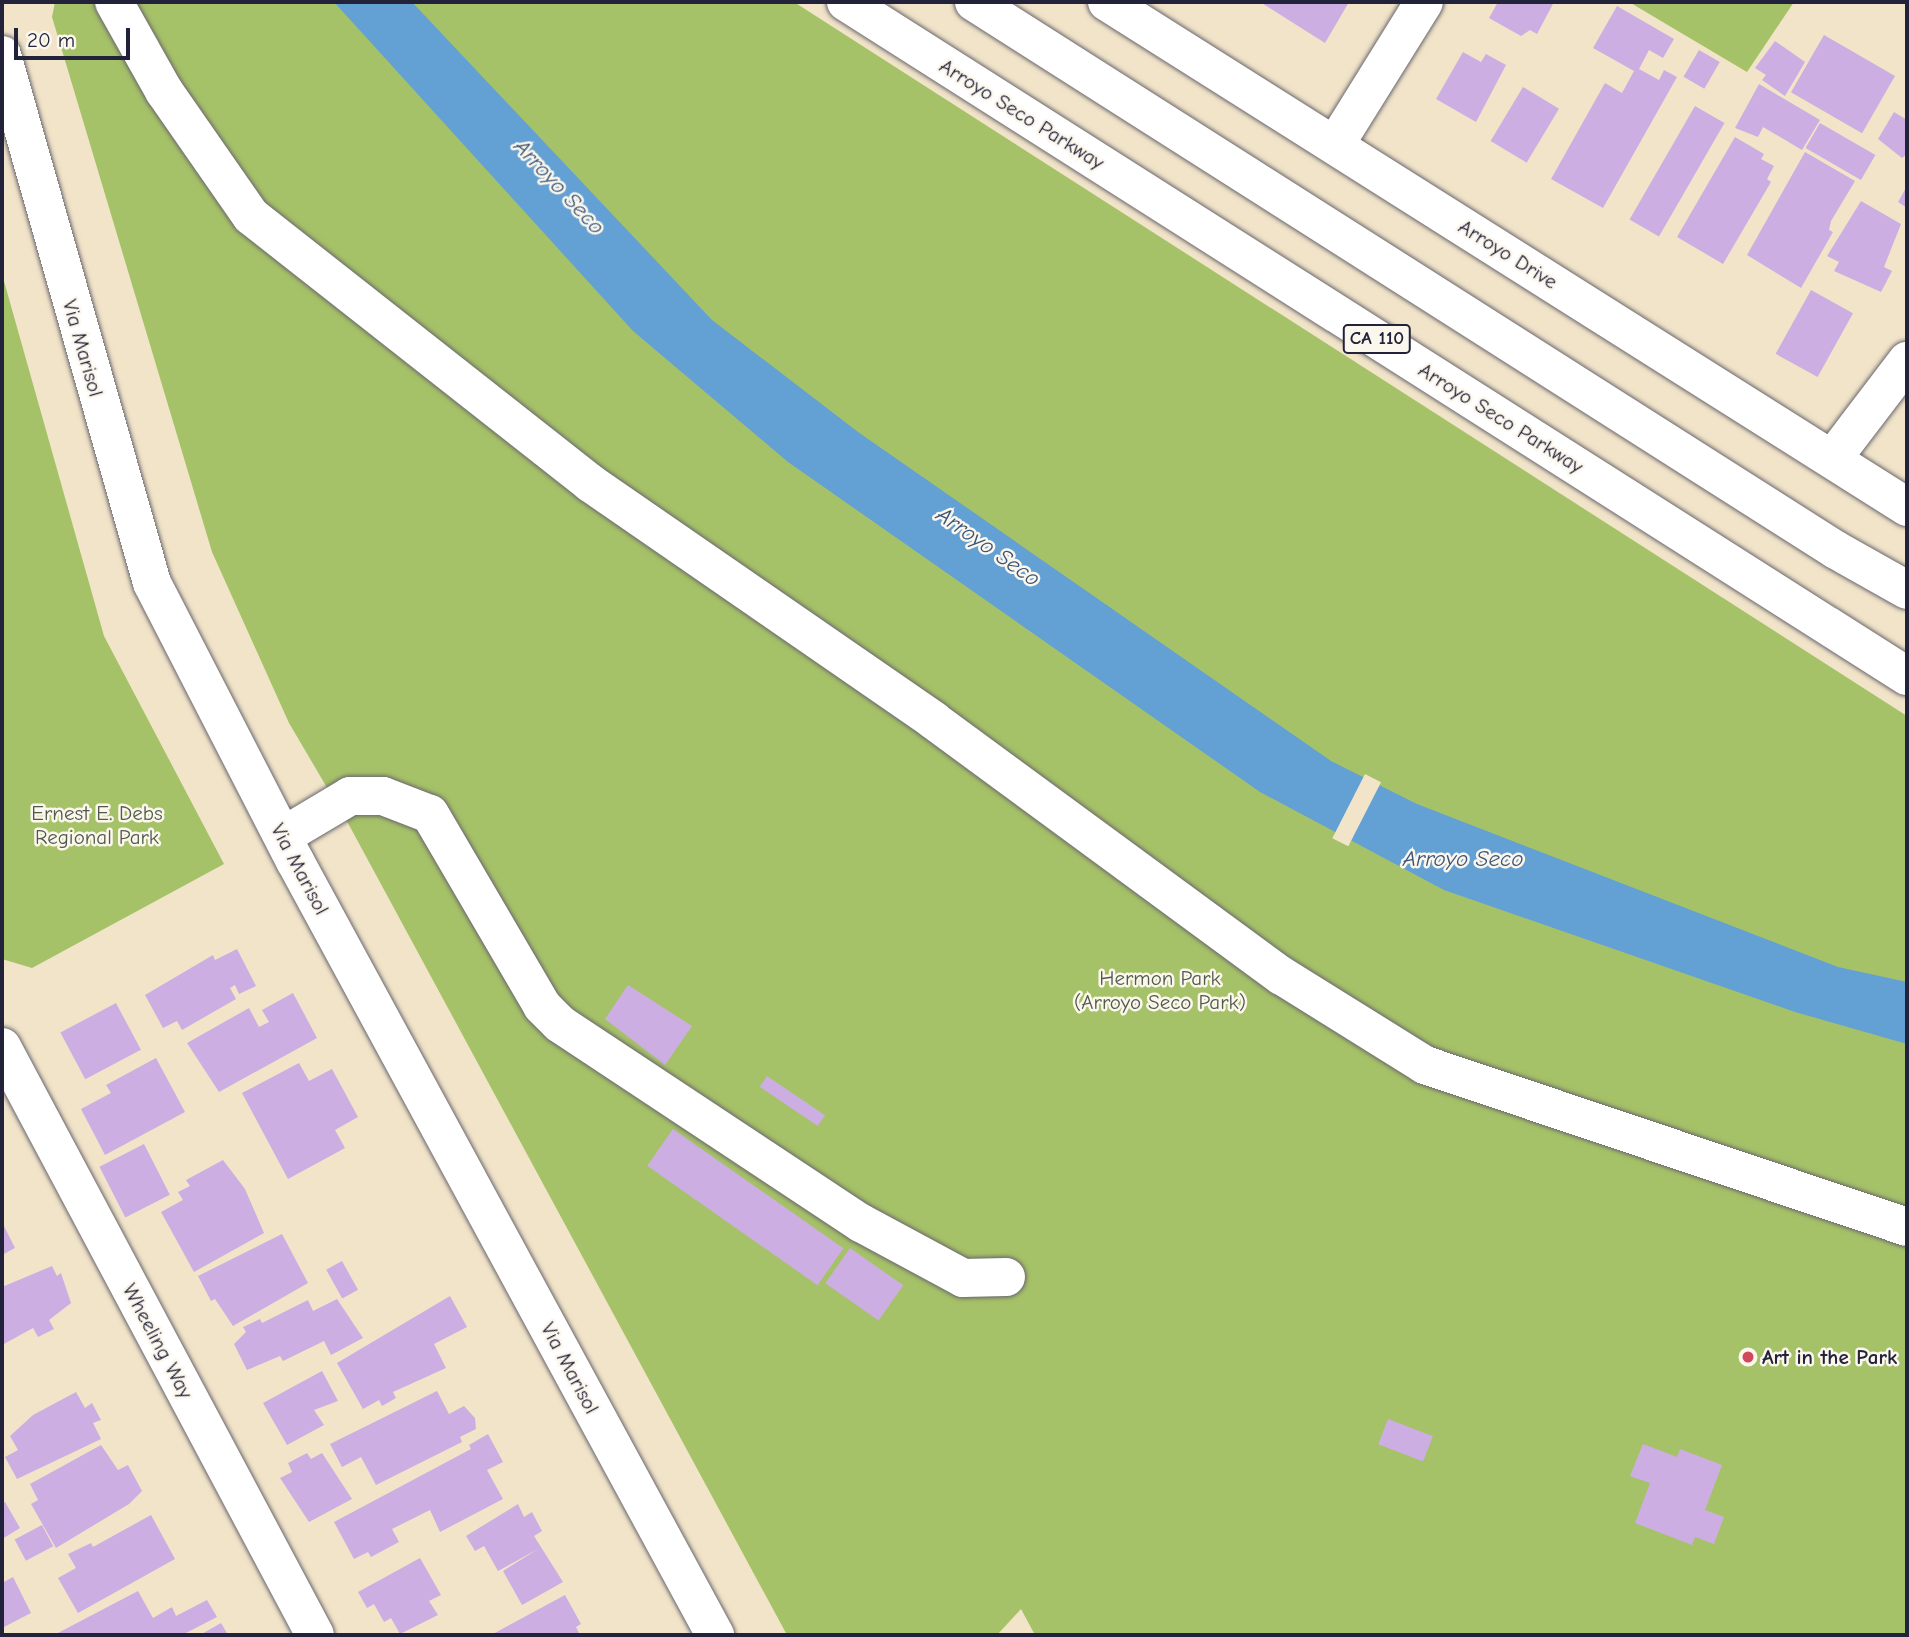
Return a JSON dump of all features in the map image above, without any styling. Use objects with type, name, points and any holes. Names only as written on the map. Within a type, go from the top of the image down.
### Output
[{"type":"main road","points":[[114,2],[164,90],[251,216],[590,483],[933,720],[1282,976],[1425,1065],[1907,1227]]},
{"type":"main road","name":"Arroyo Seco Parkway","points":[[846,2],[1907,676]]},
{"type":"main road","points":[[974,2],[1836,550],[1907,590]]},
{"type":"main road","name":"Arroyo Drive","points":[[1107,2],[1907,507]]},
{"type":"main road","points":[[1335,145],[1424,2]]},
{"type":"main road","name":"Via Marisol","points":[[2,55],[152,583],[283,836],[715,1635]]},
{"type":"main road","points":[[1833,458],[1907,361]]},
{"type":"main road","points":[[283,836],[350,796],[383,796],[430,814],[542,1006],[561,1024],[861,1223],[963,1278],[1006,1277]]},
{"type":"main road","name":"Wheeling Way","points":[[2,1047],[315,1635]]},
{"type":"green space","name":"Hermon Park (Arroyo Seco Park)","points":[[55,2],[794,2],[1907,716],[1907,1635],[1035,1635],[1021,1609],[997,1635],[787,1635],[349,825],[289,723],[212,552],[52,17]]},
{"type":"green space","points":[[1629,2],[1794,2],[1747,72]]},
{"type":"green space","name":"Ernest E. Debs Regional Park","points":[[2,274],[104,636],[224,864],[32,968],[2,959]]},
{"type":"water","name":"Arroyo Seco","points":[[334,2],[412,2],[712,320],[858,432],[1331,761],[1417,804],[1838,967],[1907,982],[1907,1044],[1795,1012],[1444,890],[1260,792],[788,462],[633,331]]},
{"type":"pier","points":[[1365,774],[1381,782],[1348,846],[1332,838]]},
{"type":"building","points":[[1260,2],[1349,2],[1325,43]]},
{"type":"building","points":[[1498,2],[1554,2],[1537,34],[1530,30],[1521,36],[1489,18]]},
{"type":"building","points":[[1617,6],[1674,39],[1663,58],[1649,50],[1639,69],[1659,80],[1664,70],[1677,77],[1603,208],[1551,179],[1605,83],[1622,93],[1634,71],[1593,48]]},
{"type":"building","points":[[1824,35],[1895,76],[1862,133],[1791,92]]},
{"type":"building","points":[[1775,41],[1805,62],[1785,96],[1762,80],[1766,75],[1755,68]]},
{"type":"building","points":[[1699,50],[1720,62],[1704,89],[1684,77]]},
{"type":"building","points":[[1463,52],[1481,62],[1486,54],[1506,65],[1476,122],[1436,99]]},
{"type":"building","points":[[1759,84],[1820,120],[1802,150],[1763,127],[1758,137],[1735,128]]},
{"type":"building","points":[[1523,87],[1559,109],[1527,163],[1491,141]]},
{"type":"building","points":[[1695,106],[1724,123],[1659,236],[1630,219]]},
{"type":"building","points":[[1894,112],[1907,120],[1907,154],[1902,158],[1878,139]]},
{"type":"building","points":[[1820,123],[1875,155],[1861,180],[1806,148]]},
{"type":"building","points":[[1735,137],[1764,154],[1761,159],[1774,166],[1767,179],[1771,182],[1723,264],[1677,237]]},
{"type":"building","points":[[1805,152],[1855,181],[1831,221],[1829,230],[1833,232],[1801,288],[1747,255]]},
{"type":"building","points":[[1907,186],[1907,208],[1898,202]]},
{"type":"building","points":[[1861,201],[1901,224],[1884,267],[1892,271],[1881,292],[1834,271],[1839,262],[1827,256]]},
{"type":"building","points":[[1811,290],[1853,313],[1818,377],[1776,354]]},
{"type":"building","points":[[237,949],[256,986],[239,994],[235,985],[230,988],[236,999],[182,1030],[177,1021],[163,1028],[145,995],[213,955],[215,960]]},
{"type":"building","points":[[628,985],[692,1026],[665,1065],[605,1019]]},
{"type":"building","points":[[293,993],[317,1038],[219,1092],[187,1043],[249,1008],[259,1027],[269,1022],[262,1010]]},
{"type":"building","points":[[116,1003],[141,1050],[85,1079],[60,1033]]},
{"type":"building","points":[[156,1058],[185,1112],[105,1155],[81,1109],[111,1093],[106,1085]]},
{"type":"building","points":[[299,1063],[309,1081],[332,1069],[358,1117],[335,1130],[345,1148],[288,1179],[242,1093]]},
{"type":"building","points":[[767,1076],[825,1115],[818,1126],[760,1087]]},
{"type":"building","points":[[673,1129],[843,1248],[818,1285],[647,1166]]},
{"type":"building","points":[[144,1144],[170,1195],[125,1217],[99,1167]]},
{"type":"building","points":[[223,1160],[245,1189],[264,1233],[194,1272],[161,1212],[183,1200],[178,1192],[190,1186],[186,1180]]},
{"type":"building","points":[[2,1222],[15,1248],[2,1255]]},
{"type":"building","points":[[282,1234],[308,1283],[233,1326],[215,1299],[211,1301],[198,1276]]},
{"type":"building","points":[[850,1248],[903,1285],[879,1321],[825,1283]]},
{"type":"building","points":[[342,1261],[358,1290],[342,1299],[326,1270]]},
{"type":"building","points":[[52,1266],[57,1276],[61,1273],[71,1303],[49,1320],[54,1329],[38,1337],[33,1328],[2,1345],[2,1287]]},
{"type":"building","points":[[450,1296],[467,1327],[434,1344],[446,1368],[393,1392],[396,1398],[382,1406],[379,1400],[363,1409],[337,1363]]},
{"type":"building","points":[[337,1299],[363,1338],[331,1355],[324,1341],[283,1361],[280,1356],[247,1370],[234,1344],[246,1332],[243,1327],[260,1319],[262,1323],[308,1300],[313,1311]]},
{"type":"building","points":[[322,1371],[338,1401],[314,1410],[324,1425],[287,1445],[263,1403]]},
{"type":"building","points":[[437,1391],[449,1414],[464,1406],[475,1418],[476,1429],[460,1437],[462,1442],[376,1485],[361,1457],[342,1467],[330,1444]]},
{"type":"building","points":[[76,1392],[85,1408],[92,1403],[101,1420],[93,1423],[101,1439],[17,1479],[5,1457],[18,1450],[10,1436],[33,1415]]},
{"type":"building","points":[[1388,1419],[1433,1436],[1423,1461],[1378,1444]]},
{"type":"building","points":[[488,1434],[503,1462],[487,1470],[503,1499],[440,1532],[430,1510],[392,1529],[399,1542],[371,1557],[368,1552],[354,1559],[334,1522],[471,1449],[469,1445]]},
{"type":"building","points":[[1643,1444],[1677,1457],[1680,1449],[1722,1465],[1705,1510],[1724,1517],[1714,1544],[1695,1537],[1692,1545],[1635,1523],[1650,1483],[1630,1476]]},
{"type":"building","points":[[101,1445],[118,1470],[128,1465],[142,1491],[129,1504],[56,1548],[31,1504],[38,1500],[30,1484]]},
{"type":"building","points":[[307,1453],[311,1459],[322,1453],[352,1499],[309,1522],[280,1478],[292,1472],[288,1463]]},
{"type":"building","points":[[5,1502],[20,1528],[2,1539],[2,1503]]},
{"type":"building","points":[[518,1504],[524,1517],[532,1512],[542,1531],[534,1536],[563,1582],[522,1605],[503,1571],[538,1549],[498,1571],[484,1546],[475,1551],[466,1536]]},
{"type":"building","points":[[151,1515],[175,1559],[78,1613],[58,1578],[76,1568],[68,1554],[91,1543],[93,1547]]},
{"type":"building","points":[[42,1525],[53,1546],[26,1561],[15,1540]]},
{"type":"building","points":[[420,1558],[441,1595],[429,1601],[438,1615],[400,1634],[391,1618],[384,1622],[374,1604],[367,1608],[358,1592]]},
{"type":"building","points":[[13,1577],[31,1613],[2,1628],[2,1583]]},
{"type":"building","points":[[138,1591],[153,1618],[172,1607],[176,1616],[207,1600],[217,1617],[182,1635],[54,1635]]},
{"type":"building","points":[[565,1595],[581,1624],[576,1627],[580,1635],[491,1635]]},
{"type":"building","points":[[221,1623],[228,1635],[200,1635]]},
{"type":"place","name":"Art in the Park","points":[[1748,1357]]}]
